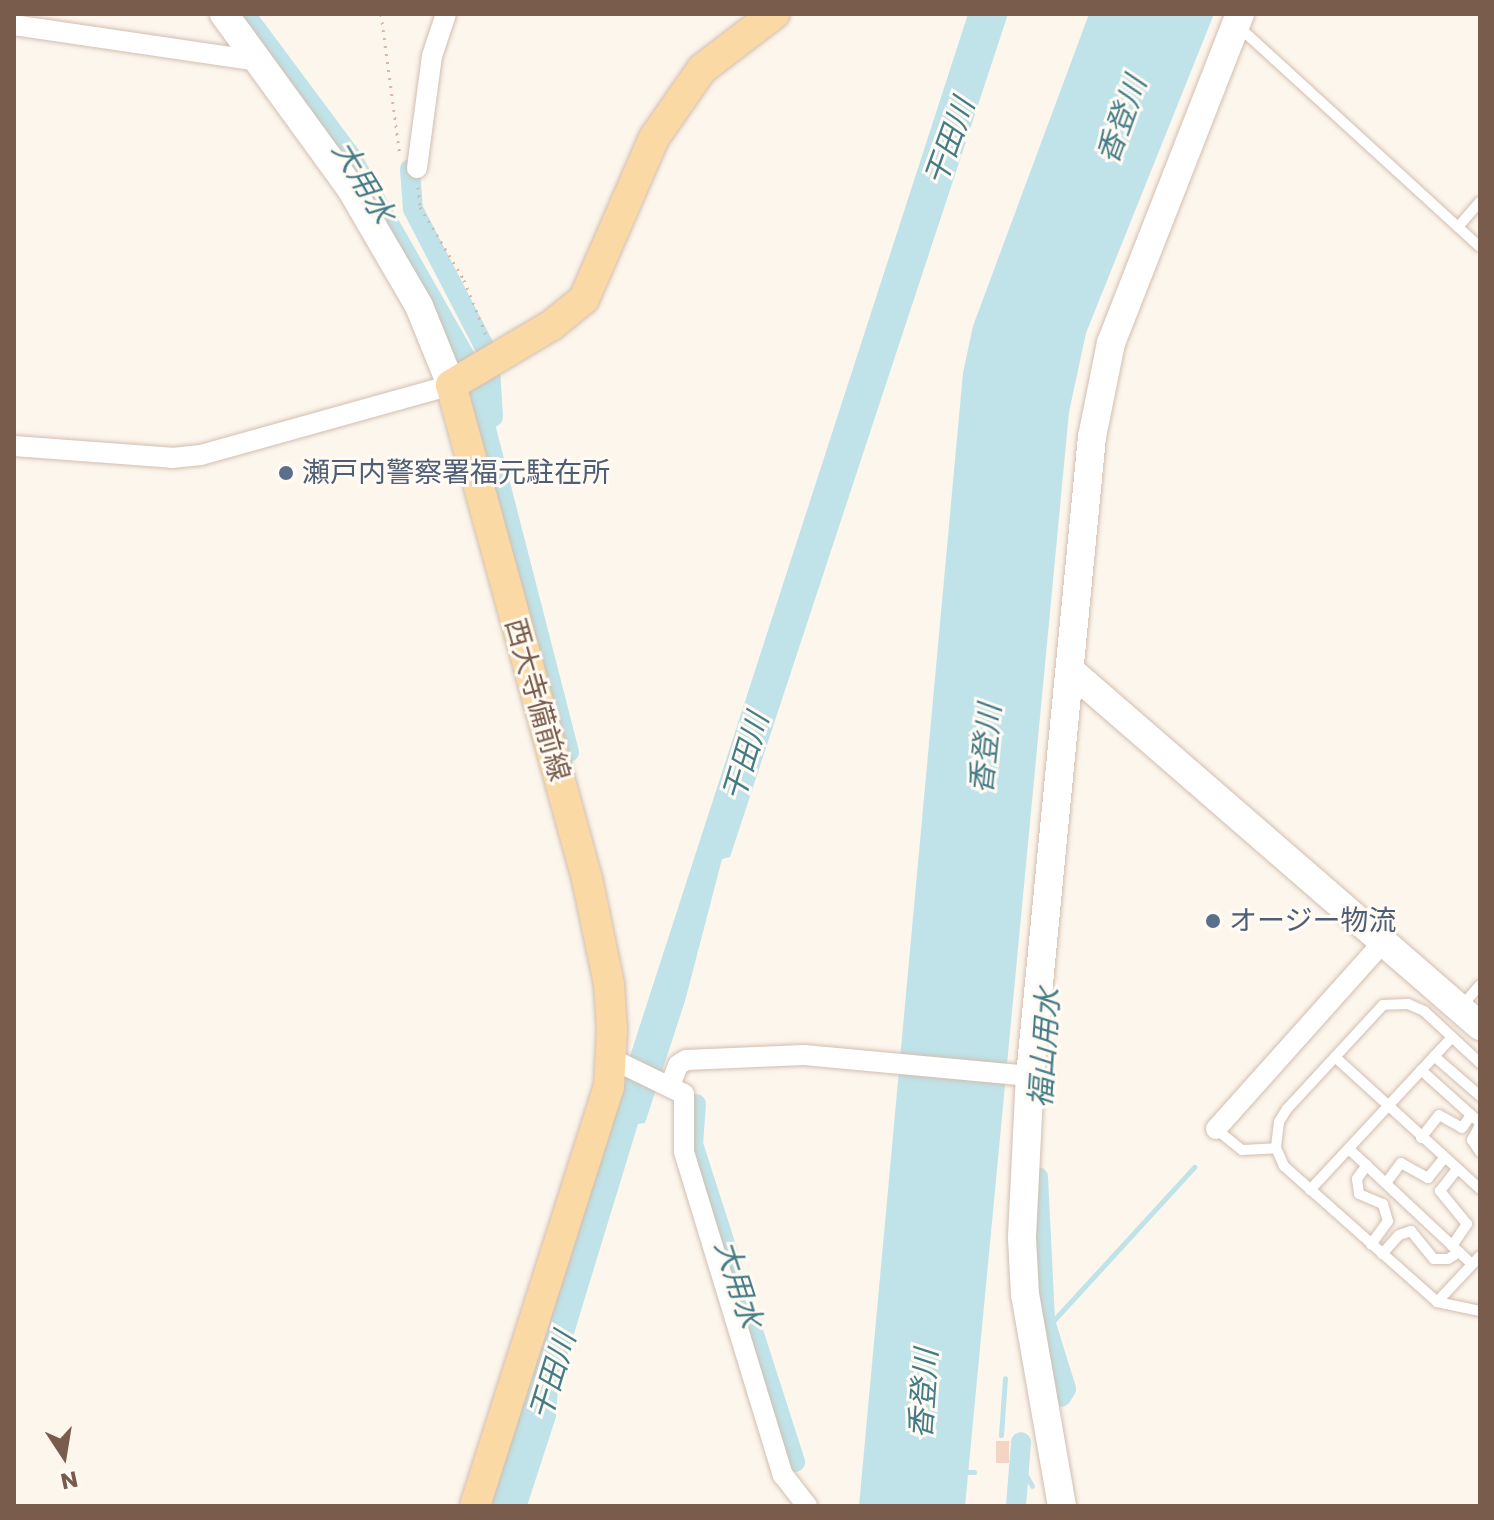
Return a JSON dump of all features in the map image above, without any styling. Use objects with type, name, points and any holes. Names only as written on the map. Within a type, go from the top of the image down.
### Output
[{"type":"main road","points":[[451,385],[584,299],[654,138],[702,69],[774,14]]},
{"type":"main road","name":"西大寺備前線","points":[[451,385],[587,879],[609,984],[618,1060],[475,1506]]},
{"type":"street","points":[[14,446],[172,458],[201,455],[407,401],[451,385],[419,306],[351,189],[224,14]]},
{"type":"street","points":[[417,168],[432,56],[446,14]]},
{"type":"street","points":[[1062,1506],[1025,1295],[1022,1237],[1023,1076],[1071,671],[1092,437],[1111,343],[1238,19]]},
{"type":"street","points":[[14,25],[70,24],[259,61]]},
{"type":"street","points":[[1071,671],[1470,1018]]},
{"type":"street","points":[[1216,1129],[1383,942]]},
{"type":"street","points":[[667,1084],[678,1065],[686,1060],[804,1055],[1023,1076]]},
{"type":"street","points":[[618,1060],[684,1094],[684,1152],[773,1428],[783,1475],[807,1506]]},
{"type":"lane","points":[[1238,19],[1480,247]]},
{"type":"lane","points":[[1458,227],[1480,202]]},
{"type":"lane","points":[[1470,1018],[1480,985]]},
{"type":"lane","points":[[1479,1309],[1437,1302],[1284,1166],[1276,1148],[1279,1122],[1287,1109],[1383,1005],[1408,1004],[1424,1011],[1480,1063]]},
{"type":"lane","points":[[1310,1190],[1452,1037]]},
{"type":"lane","points":[[1434,1056],[1480,1096]]},
{"type":"lane","points":[[1335,1057],[1421,1138],[1478,1184]]},
{"type":"lane","points":[[1421,1070],[1480,1124],[1472,1140],[1480,1152]]},
{"type":"lane","points":[[1421,1138],[1439,1115],[1462,1128],[1471,1115]]},
{"type":"lane","points":[[1216,1129],[1242,1150],[1276,1148]]},
{"type":"lane","points":[[1349,1149],[1456,1249],[1476,1260],[1437,1302]]},
{"type":"lane","points":[[1386,1183],[1401,1163],[1428,1178],[1444,1158]]},
{"type":"lane","points":[[1367,1165],[1357,1179],[1359,1194],[1383,1204],[1388,1221],[1371,1244]]},
{"type":"lane","points":[[1382,1254],[1399,1235],[1411,1231],[1434,1259],[1456,1249],[1467,1224],[1459,1210],[1441,1199],[1440,1191],[1457,1169]]},
{"type":"path","points":[[381,14],[397,153],[417,168],[420,207],[464,280],[495,358]]},
{"type":"water","name":"干田川","points":[[968,14],[1008,14],[730,857],[722,859],[685,1001],[645,1123],[638,1124],[558,1386],[556,1417],[527,1506],[484,1506]]},
{"type":"water","name":"香登川","points":[[1089,14],[1214,14],[1086,333],[1069,412],[965,1506],[859,1506],[963,373],[973,326]]},
{"type":"building","points":[[996,1441],[1009,1441],[1009,1463],[996,1463]]},
{"type":"waterway","name":"大用水","points":[[245,14],[350,155],[467,360]]},
{"type":"waterway","points":[[410,169],[413,209],[486,350]]},
{"type":"waterway","points":[[490,369],[493,417]]},
{"type":"waterway","name":"大用水","points":[[475,386],[569,752]]},
{"type":"waterway","name":"大用水","points":[[696,1104],[693,1144],[795,1462]]},
{"type":"waterway","points":[[1043,1332],[1194,1167]]},
{"type":"waterway","name":"福山用水","points":[[1038,1177],[1045,1321],[1066,1389],[1061,1397]]},
{"type":"waterway","points":[[1001,1435],[1005,1378]]},
{"type":"waterway","name":"福山用水","points":[[1016,1506],[1021,1442]]},
{"type":"waterway","points":[[968,1472],[974,1472]]},
{"type":"waterway","points":[[1024,1472],[1032,1486]]},
{"type":"place","name":"瀬戸内警察署福元駐在所","points":[[286,473]]},
{"type":"place","name":"オージー物流","points":[[1213,921]]}]
